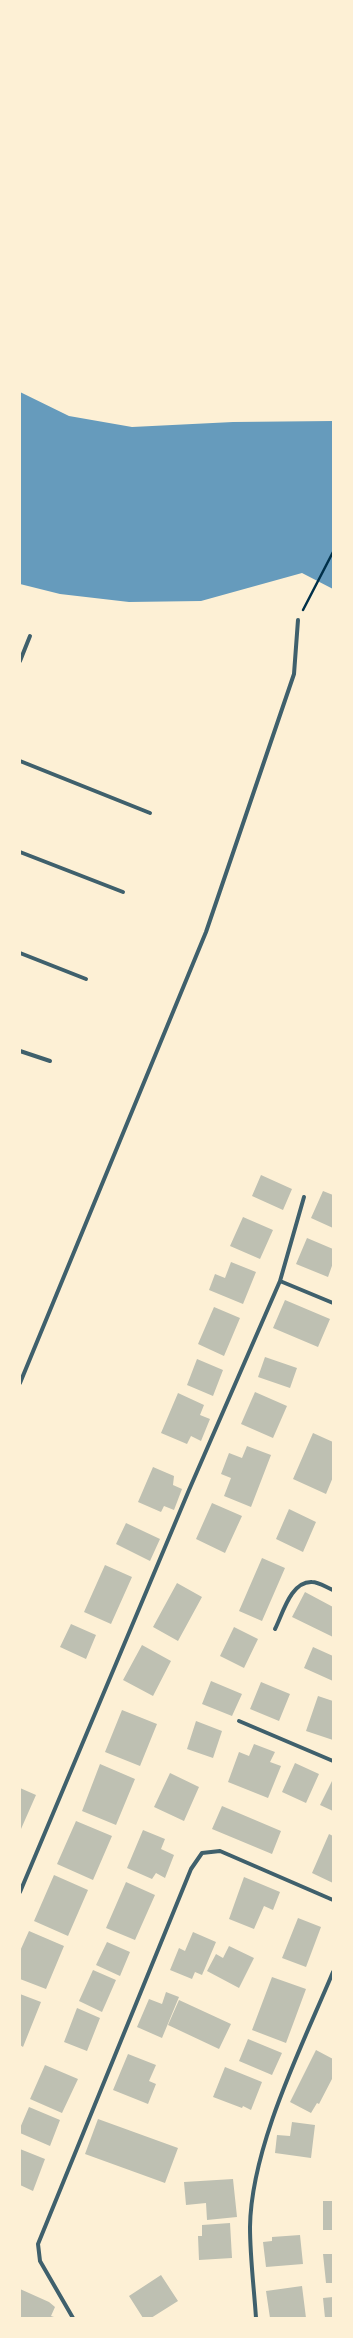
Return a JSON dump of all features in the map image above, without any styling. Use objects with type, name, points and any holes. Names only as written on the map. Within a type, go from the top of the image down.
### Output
[{"type":"street","points":[[20,1383],[206,932],[294,674],[298,620]]},
{"type":"street","points":[[20,661],[30,636]]},
{"type":"street","points":[[20,761],[150,812]]},
{"type":"street","points":[[20,852],[123,892]]},
{"type":"street","points":[[20,953],[86,979]]},
{"type":"street","points":[[20,1050],[50,1061]]},
{"type":"street","points":[[20,1892],[186,1497],[280,1281],[304,1197]]},
{"type":"street","points":[[280,1281],[333,1303]]},
{"type":"street","points":[[275,1629],[292,1593],[302,1584],[313,1582],[333,1590]]},
{"type":"street","points":[[239,1721],[333,1761]]},
{"type":"street","points":[[73,2318],[40,2261],[38,2244],[191,1869],[202,1853],[220,1851],[333,1900]]},
{"type":"street","points":[[256,2318],[250,2226],[256,2175],[280,2100],[333,1972]]},
{"type":"path","points":[[298,620],[333,552]]},
{"type":"water","points":[[20,392],[69,416],[132,427],[233,422],[333,421],[333,589],[302,573],[201,601],[129,602],[60,594],[20,584]]},
{"type":"building","points":[[261,1175],[292,1189],[283,1210],[252,1196]]},
{"type":"building","points":[[323,1191],[333,1195],[333,1228],[311,1218]]},
{"type":"building","points":[[243,1217],[273,1230],[260,1259],[230,1246]]},
{"type":"building","points":[[307,1238],[333,1249],[333,1263],[328,1277],[296,1264]]},
{"type":"building","points":[[231,1262],[256,1272],[243,1304],[209,1290],[215,1274],[225,1278]]},
{"type":"building","points":[[285,1300],[330,1319],[318,1347],[273,1328]]},
{"type":"building","points":[[214,1307],[240,1318],[224,1356],[198,1344]]},
{"type":"building","points":[[265,1357],[297,1368],[290,1388],[258,1377]]},
{"type":"building","points":[[197,1359],[223,1370],[213,1396],[187,1385]]},
{"type":"building","points":[[255,1392],[287,1406],[273,1438],[241,1424]]},
{"type":"building","points":[[178,1393],[204,1405],[200,1415],[210,1419],[201,1441],[191,1436],[187,1444],[161,1433]]},
{"type":"building","points":[[313,1433],[333,1442],[333,1477],[326,1494],[293,1479]]},
{"type":"building","points":[[247,1446],[271,1455],[251,1507],[224,1496],[231,1478],[221,1474],[229,1453],[242,1458]]},
{"type":"building","points":[[153,1467],[174,1476],[173,1485],[182,1489],[174,1510],[164,1506],[161,1512],[138,1502]]},
{"type":"building","points":[[212,1503],[242,1516],[225,1553],[196,1539]]},
{"type":"building","points":[[289,1509],[316,1522],[303,1552],[276,1539]]},
{"type":"building","points":[[126,1523],[160,1539],[150,1561],[116,1544]]},
{"type":"building","points":[[262,1558],[285,1568],[262,1621],[239,1611]]},
{"type":"building","points":[[105,1565],[132,1577],[111,1624],[84,1612]]},
{"type":"building","points":[[177,1583],[202,1597],[178,1641],[153,1627]]},
{"type":"building","points":[[305,1592],[333,1607],[333,1637],[292,1617]]},
{"type":"building","points":[[71,1624],[96,1635],[86,1659],[60,1647]]},
{"type":"building","points":[[234,1627],[258,1639],[244,1668],[220,1656]]},
{"type":"building","points":[[142,1645],[171,1661],[153,1696],[123,1680]]},
{"type":"building","points":[[313,1647],[333,1656],[333,1681],[304,1668]]},
{"type":"building","points":[[211,1681],[242,1694],[232,1716],[202,1704]]},
{"type":"building","points":[[261,1682],[290,1694],[279,1721],[250,1709]]},
{"type":"building","points":[[318,1696],[333,1701],[333,1740],[306,1731]]},
{"type":"building","points":[[122,1710],[157,1724],[140,1766],[105,1752]]},
{"type":"building","points":[[196,1721],[222,1731],[213,1758],[187,1749]]},
{"type":"building","points":[[254,1744],[275,1752],[270,1762],[281,1766],[268,1798],[228,1782],[239,1752],[249,1756]]},
{"type":"building","points":[[295,1763],[319,1774],[306,1803],[282,1792]]},
{"type":"building","points":[[100,1764],[135,1779],[116,1825],[82,1811]]},
{"type":"building","points":[[170,1773],[199,1787],[184,1821],[154,1807]]},
{"type":"building","points":[[333,1779],[333,1811],[320,1805]]},
{"type":"building","points":[[20,1788],[36,1795],[21,1829],[20,1828]]},
{"type":"building","points":[[222,1806],[281,1831],[272,1854],[212,1829]]},
{"type":"building","points":[[76,1821],[112,1836],[93,1880],[57,1864]]},
{"type":"building","points":[[143,1830],[165,1839],[161,1849],[174,1855],[165,1878],[156,1873],[152,1879],[127,1868]]},
{"type":"building","points":[[329,1834],[333,1836],[333,1883],[312,1873]]},
{"type":"building","points":[[54,1875],[88,1890],[68,1936],[34,1921]]},
{"type":"building","points":[[244,1877],[280,1892],[273,1910],[264,1906],[254,1929],[229,1919]]},
{"type":"building","points":[[126,1882],[155,1895],[135,1940],[106,1928]]},
{"type":"building","points":[[298,1918],[321,1927],[306,1967],[282,1958]]},
{"type":"building","points":[[29,1931],[64,1946],[46,1989],[20,1979],[20,1951]]},
{"type":"building","points":[[193,1932],[216,1942],[202,1975],[195,1972],[192,1979],[170,1970],[179,1948],[185,1951]]},
{"type":"building","points":[[107,1942],[130,1952],[120,1976],[96,1965]]},
{"type":"building","points":[[229,1946],[254,1958],[239,1988],[207,1971],[216,1954],[223,1958]]},
{"type":"building","points":[[93,1970],[116,1980],[102,2012],[79,2001]]},
{"type":"building","points":[[272,1977],[306,1989],[286,2043],[252,2030]]},
{"type":"building","points":[[166,1992],[179,1997],[162,2038],[137,2027],[149,1999],[162,2004]]},
{"type":"building","points":[[20,1994],[41,2002],[23,2047],[20,2045]]},
{"type":"building","points":[[179,2000],[231,2024],[219,2049],[168,2025]]},
{"type":"building","points":[[77,2008],[100,2018],[87,2051],[64,2042]]},
{"type":"building","points":[[248,2039],[282,2053],[272,2075],[239,2061]]},
{"type":"building","points":[[316,2050],[333,2059],[333,2077],[319,2104],[317,2103],[311,2113],[290,2102]]},
{"type":"building","points":[[128,2054],[156,2065],[149,2081],[156,2084],[148,2104],[113,2090]]},
{"type":"building","points":[[45,2065],[78,2079],[62,2113],[30,2099]]},
{"type":"building","points":[[225,2067],[262,2082],[251,2110],[213,2097]]},
{"type":"building","points":[[29,2107],[60,2120],[50,2146],[20,2133],[20,2128]]},
{"type":"building","points":[[98,2119],[178,2148],[165,2183],[85,2154]]},
{"type":"building","points":[[292,2122],[315,2125],[311,2158],[275,2153],[277,2135],[290,2136]]},
{"type":"building","points":[[20,2149],[45,2159],[33,2191],[20,2185]]},
{"type":"building","points":[[233,2179],[237,2217],[207,2220],[206,2203],[186,2205],[184,2182]]},
{"type":"building","points":[[323,2201],[333,2201],[333,2230],[323,2230]]},
{"type":"building","points":[[230,2223],[232,2258],[199,2260],[198,2236],[202,2236],[202,2225]]},
{"type":"building","points":[[300,2235],[303,2264],[266,2267],[263,2242],[272,2241],[272,2237]]},
{"type":"building","points":[[323,2254],[333,2254],[333,2283],[326,2283]]},
{"type":"building","points":[[161,2275],[178,2301],[151,2318],[143,2318],[129,2296]]},
{"type":"building","points":[[302,2286],[306,2318],[270,2318],[266,2291]]},
{"type":"building","points":[[20,2289],[49,2302],[55,2307],[51,2316],[57,2318],[20,2318]]},
{"type":"building","points":[[333,2297],[333,2318],[325,2318],[323,2298]]}]
